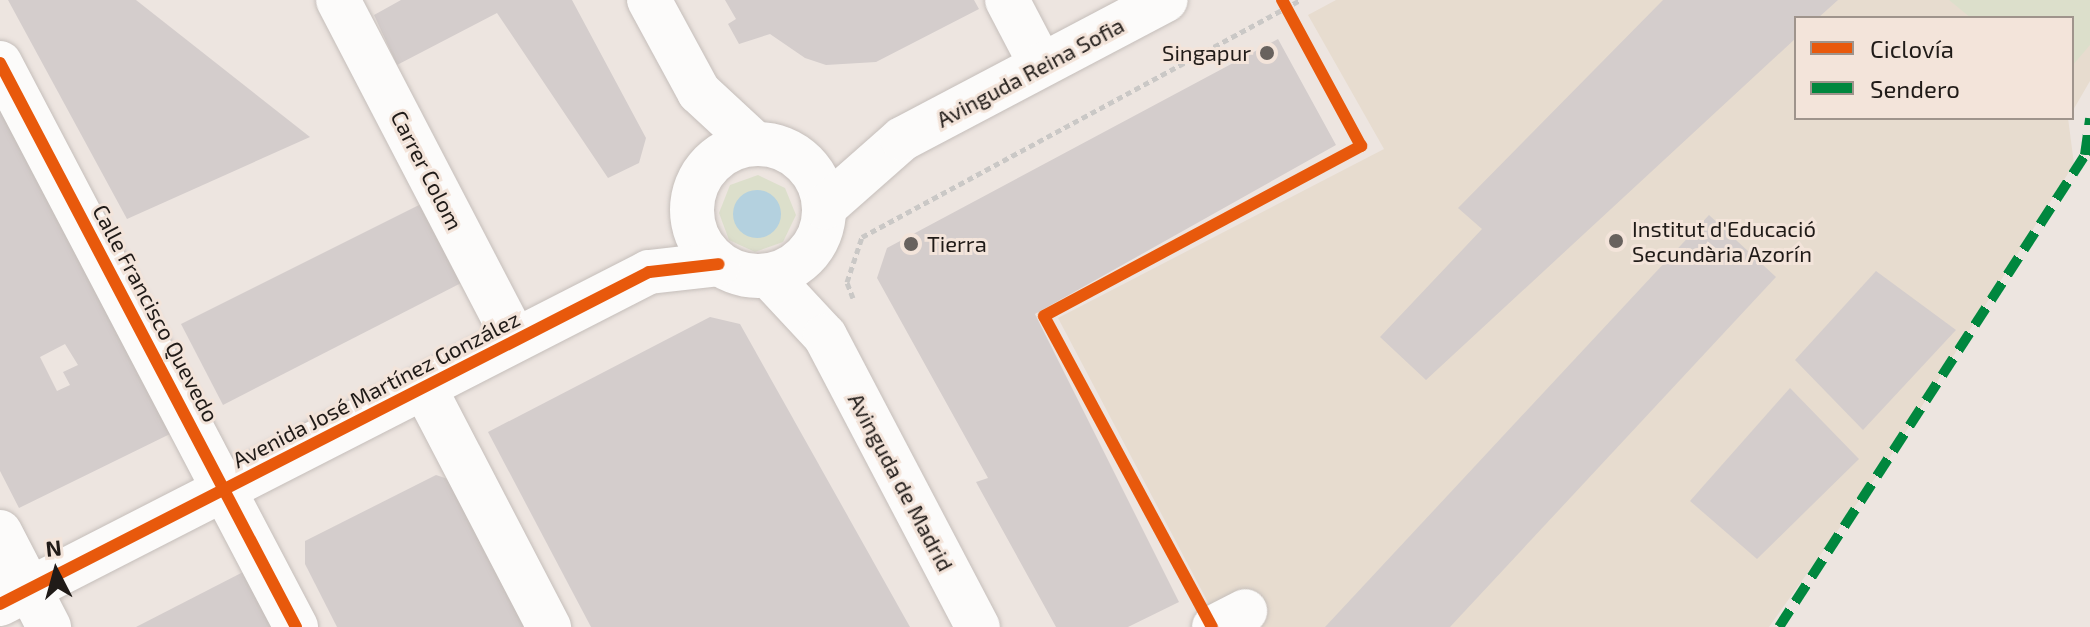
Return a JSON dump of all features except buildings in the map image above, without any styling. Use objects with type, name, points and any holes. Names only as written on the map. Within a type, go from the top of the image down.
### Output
[{"type":"street","name":"Carrer Colom","points":[[338,0],[515,340]]},
{"type":"street","points":[[649,0],[699,92],[754,143]]},
{"type":"street","points":[[1007,0],[1041,65]]},
{"type":"street","name":"Avinguda Reina Sofia","points":[[825,207],[893,144],[1166,0]]},
{"type":"street","name":"Calle Francisco Quevedo","points":[[0,63],[227,488],[296,627]]},
{"type":"street","points":[[699,92],[706,168]]},
{"type":"street","points":[[754,143],[781,147],[803,160],[819,181],[825,207],[821,233],[811,251],[793,267],[769,276],[744,275],[719,264],[699,242],[692,218],[693,194],[706,168],[725,152],[754,143]]},
{"type":"street","name":"Avinguda Reina Sofia","points":[[803,160],[893,144]]},
{"type":"street","points":[[649,272],[692,218]]},
{"type":"street","name":"Avinguda de Madrid","points":[[811,251],[825,336]]},
{"type":"street","points":[[649,272],[719,264]]},
{"type":"street","name":"Avenida José Martínez González","points":[[15,596],[649,272]]},
{"type":"street","name":"Avinguda de Madrid","points":[[769,276],[825,336],[978,627]]},
{"type":"street","points":[[424,387],[549,627]]},
{"type":"street","points":[[0,532],[15,596],[49,627]]},
{"type":"path","points":[[855,304],[847,282],[862,237],[1284,4],[1301,0]]},
{"type":"path","points":[[1284,4],[1294,22]]},
{"type":"shaded area","name":"Institut d'Educació Secundària Azorín","points":[[1336,0],[2090,0],[2090,81],[2074,109],[2074,16],[1794,16],[1794,120],[2068,120],[2074,164],[1888,460],[1769,627],[1221,627],[1058,318],[1384,149],[1308,15]]},
{"type":"green space","points":[[1949,0],[2090,0],[2090,45],[2074,64],[2074,16],[1969,16]]},
{"type":"green space","points":[[758,175],[785,188],[796,215],[783,242],[755,252],[729,240],[719,213],[730,185]]},
{"type":"water","points":[[757,190],[766,191],[774,197],[780,205],[780,223],[774,231],[766,237],[757,238],[748,237],[740,231],[734,223],[733,214],[734,205],[740,197],[748,191]]},
{"type":"marked path","points":[[1779,627],[2085,155],[2090,118]]},
{"type":"cycle path","points":[[1212,627],[1044,316],[1361,146],[1282,0]]},
{"type":"cycle path","points":[[0,63],[296,627]]},
{"type":"cycle path","points":[[0,604],[649,272],[719,264]]},
{"type":"place","name":"Singapur","points":[[1267,53]]},
{"type":"place","name":"Institut d'Educació Secundària Azorín","points":[[1616,241]]},
{"type":"place","name":"Tierra","points":[[911,244]]}]
